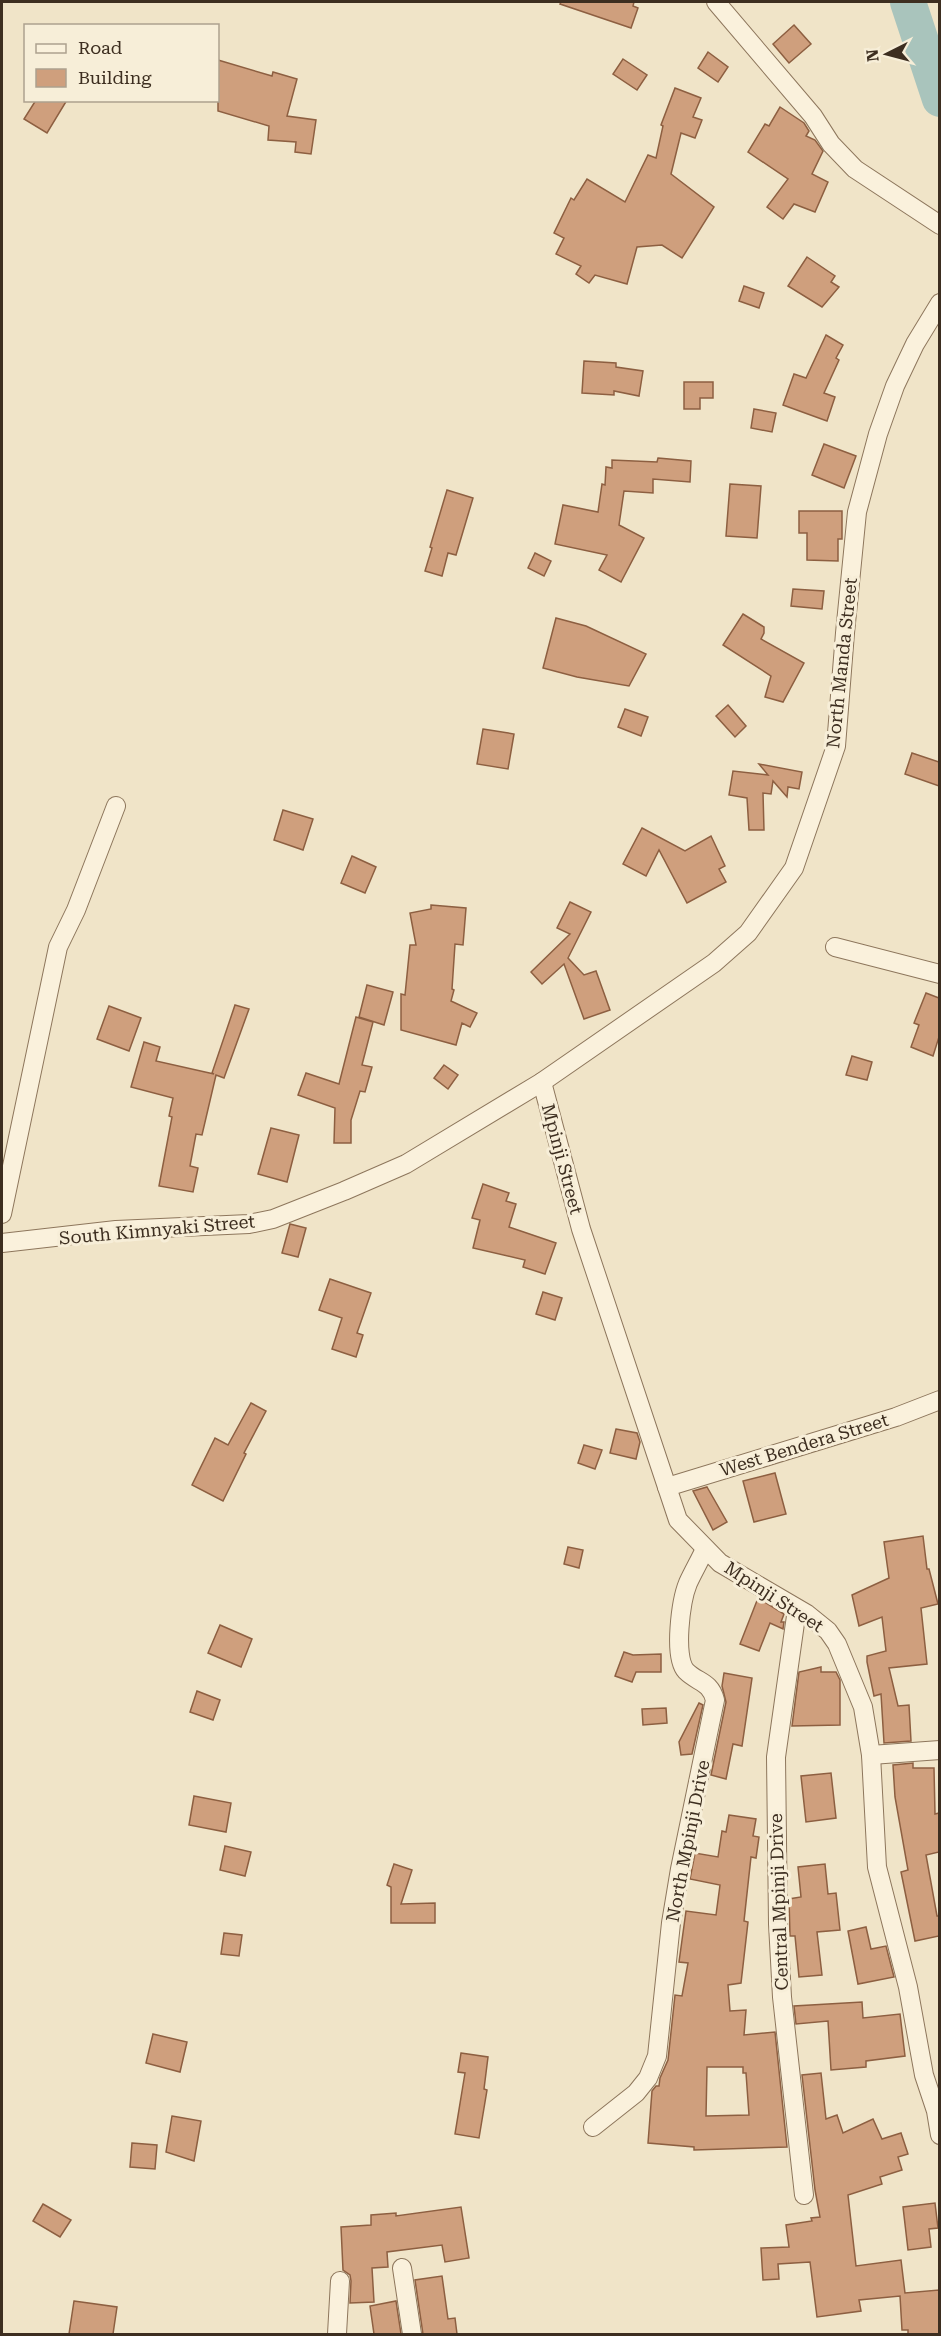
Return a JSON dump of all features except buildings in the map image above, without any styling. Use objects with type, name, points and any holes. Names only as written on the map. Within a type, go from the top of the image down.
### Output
[{"type":"street","points":[[716,2],[813,116],[831,144],[855,169],[939,225]]},
{"type":"street","name":"North Manda Street","points":[[563,1067],[714,963],[748,933],[794,868],[836,746],[857,512],[878,434],[895,386],[915,344],[939,303]]},
{"type":"street","points":[[2,1214],[58,947],[76,910],[116,806]]},
{"type":"street","points":[[835,947],[939,974]]},
{"type":"street","name":"South Kimnyaki Street","points":[[2,1243],[116,1230],[226,1227],[273,1219],[406,1164],[563,1067]]},
{"type":"street","name":"Mpinji Street","points":[[542,1082],[581,1229],[678,1520],[720,1563],[828,1630],[837,1644],[863,1707],[871,1755],[877,1867],[908,1987],[924,2075],[938,2111],[939,2135]]},
{"type":"street","name":"West Bendera Street","points":[[667,1487],[896,1417],[939,1400]]},
{"type":"street","name":"North Mpinji Drive","points":[[593,2127],[636,2093],[648,2078],[657,2056],[671,1923],[715,1700],[712,1690],[687,1671],[681,1663],[679,1648],[683,1598],[688,1582],[705,1549]]},
{"type":"street","name":"Central Mpinji Drive","points":[[798,1610],[776,1757],[777,1924],[782,1997],[804,2195]]},
{"type":"street","points":[[871,1755],[939,1750]]},
{"type":"street","points":[[402,2268],[412,2334]]},
{"type":"street","points":[[337,2334],[340,2281]]},
{"type":"waterway","points":[[908,2],[940,99]]}]
